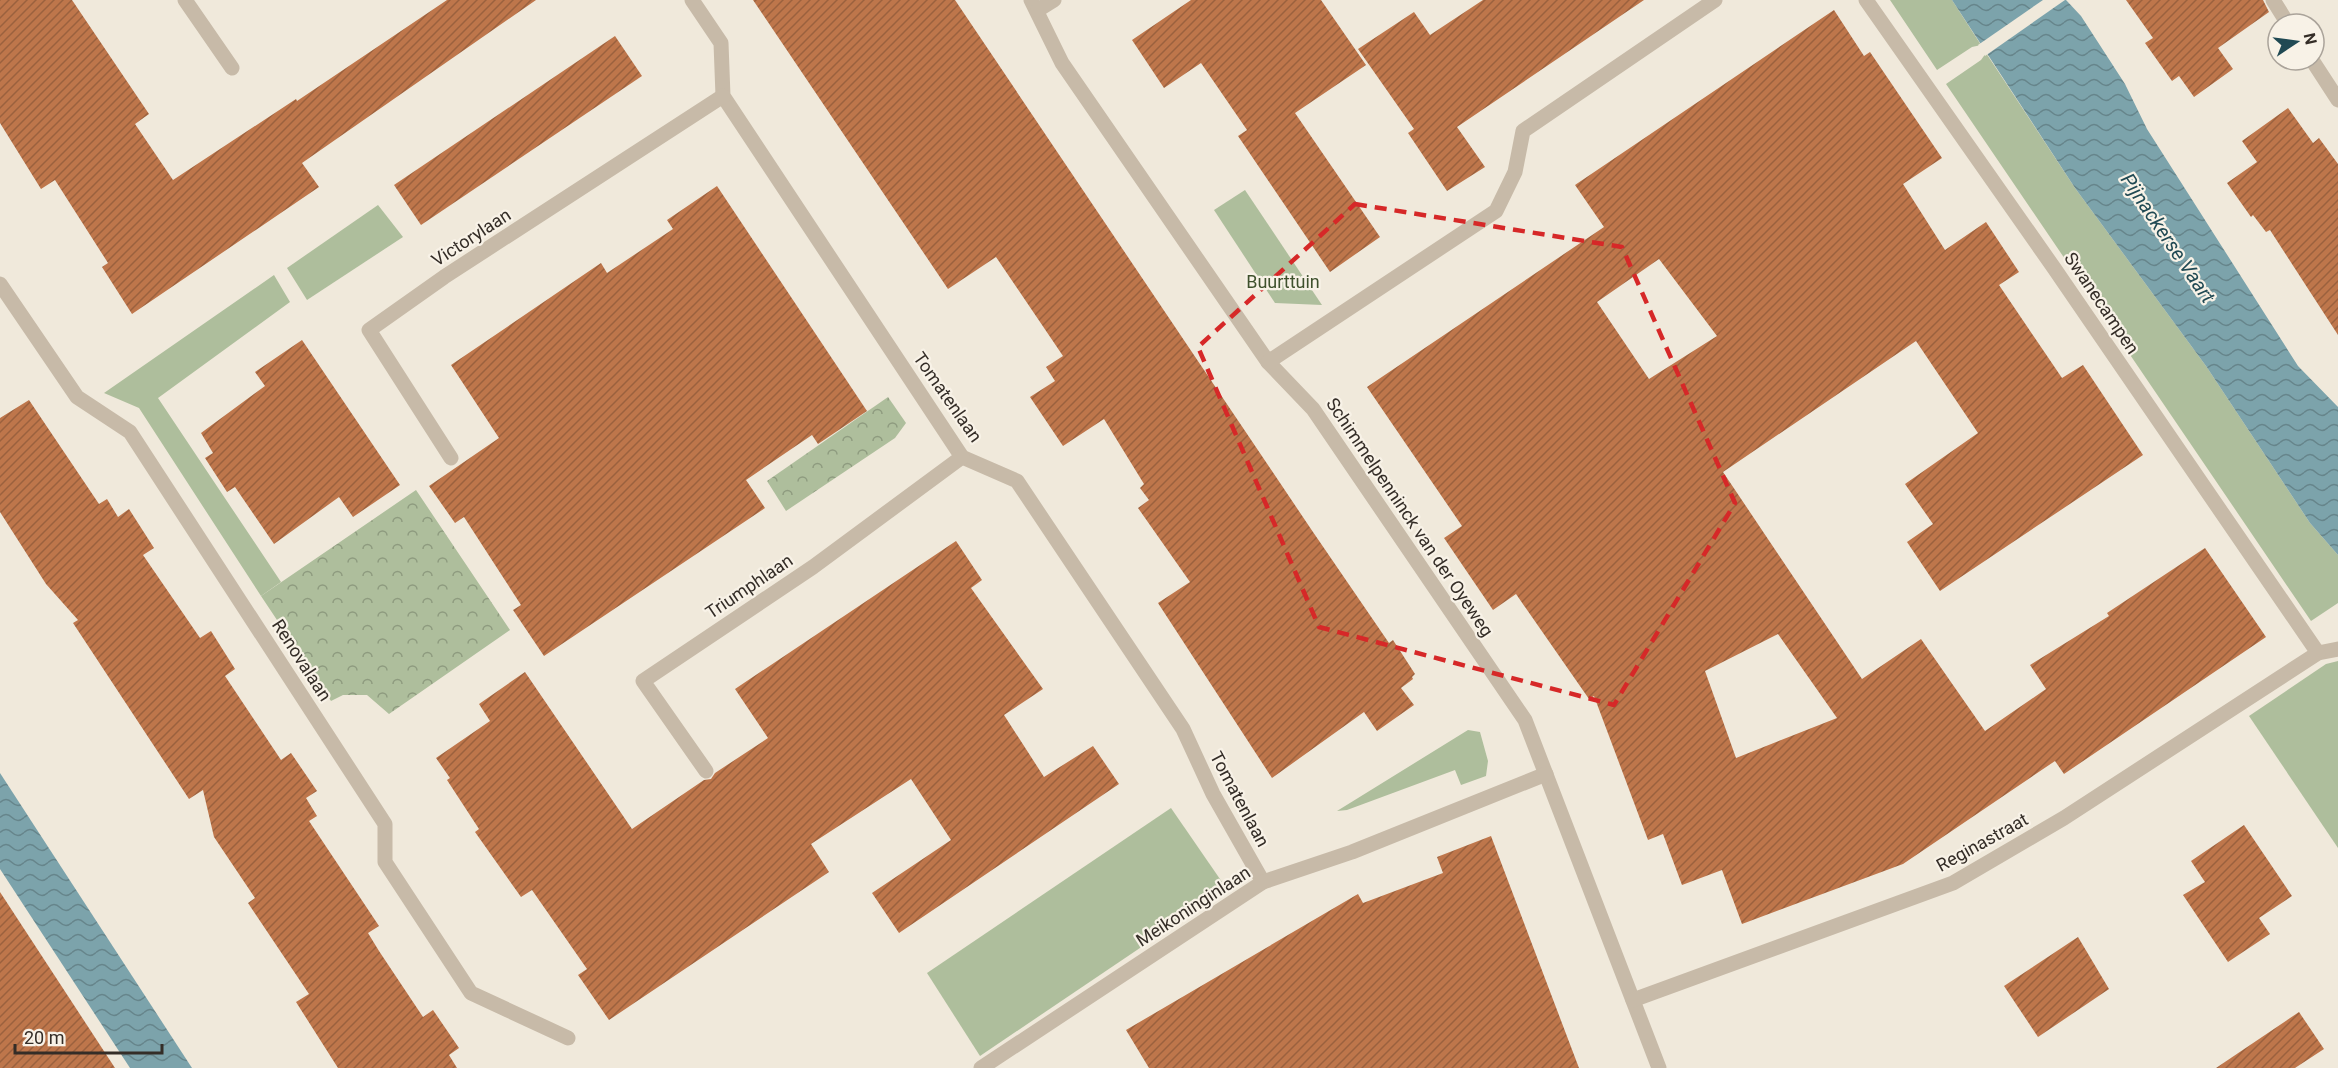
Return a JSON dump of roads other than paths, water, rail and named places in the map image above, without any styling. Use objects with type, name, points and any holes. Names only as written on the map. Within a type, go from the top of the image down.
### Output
[{"type":"street","points":[[185,0],[232,68]]},
{"type":"street","points":[[693,0],[721,43],[723,96]]},
{"type":"street","points":[[1035,5],[1054,0]]},
{"type":"street","points":[[1268,363],[1496,211],[1515,172],[1523,131],[1716,0]]},
{"type":"street","name":"Swanecampen","points":[[1866,0],[2061,278],[2318,653]]},
{"type":"street","name":"Schimmelpenninck van der Oyeweg","points":[[1035,5],[1062,63],[1268,363],[1314,409],[1525,720],[1659,1068]]},
{"type":"street","points":[[2320,72],[2338,100]]},
{"type":"street","name":"Tomatenlaan","points":[[723,96],[962,456],[1017,481],[1183,729],[1213,794],[1263,882]]},
{"type":"street","name":"Victorylaan","points":[[451,458],[369,330],[454,271],[723,96]]},
{"type":"street","name":"Renovalaan","points":[[0,284],[77,397],[130,432],[386,824],[385,862],[471,993],[568,1038]]},
{"type":"street","name":"Triumphlaan","points":[[706,771],[643,681],[813,567],[962,456]]},
{"type":"street","name":"Reginastraat","points":[[1633,1000],[1953,883],[2064,818],[2318,653],[2338,649]]},
{"type":"street","name":"Meikoninginlaan","points":[[981,1068],[1263,882],[1352,852],[1546,774]]},
{"type":"water","name":"Pijnackerse Vaart","points":[[1952,0],[2066,0],[2081,16],[2125,84],[2147,129],[2298,366],[2338,407],[2338,555],[2310,523],[2206,366],[2075,188]]},
{"type":"water","points":[[0,773],[192,1068],[130,1068],[0,869]]},
{"type":"park label","name":"Buurttuin","points":[[1283,281]]}]
